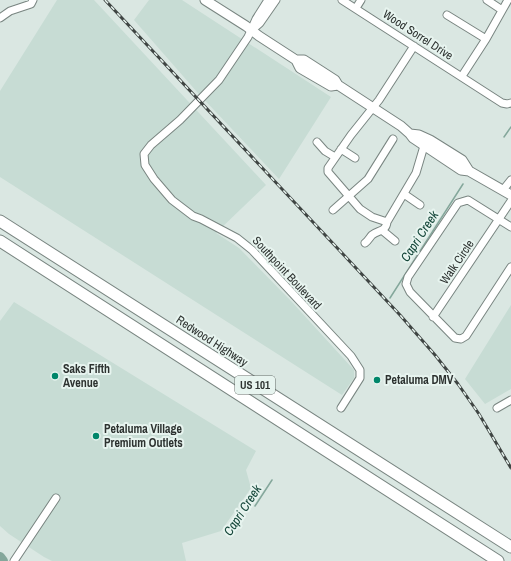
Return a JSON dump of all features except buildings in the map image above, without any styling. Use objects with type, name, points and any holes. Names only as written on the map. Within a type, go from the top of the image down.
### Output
[{"type":"highway","name":"Redwood Highway","points":[[0,222],[511,547]]},
{"type":"highway","name":"US 101","points":[[0,241],[498,561]]},
{"type":"main road","points":[[205,0],[296,60],[300,68],[331,86],[338,85],[373,107],[424,146],[461,170],[469,171],[507,193]]},
{"type":"main road","points":[[410,134],[419,134],[462,160],[469,171]]},
{"type":"street","points":[[0,18],[10,11],[31,4],[33,0]]},
{"type":"street","name":"Southpoint Boulevard","points":[[252,31],[256,19],[268,0]]},
{"type":"street","name":"Southpoint Boulevard","points":[[276,0],[260,23],[252,31],[219,80],[180,120],[151,145],[144,154],[145,165],[154,179],[172,200],[193,216],[237,238],[254,252],[351,356],[360,370],[360,378],[341,408]]},
{"type":"street","name":"Wood Sorrel Drive","points":[[342,0],[502,103],[511,103]]},
{"type":"street","points":[[356,8],[361,0]]},
{"type":"street","points":[[488,0],[502,10]]},
{"type":"street","points":[[462,76],[486,39],[508,0]]},
{"type":"street","points":[[447,15],[486,39]]},
{"type":"street","points":[[387,222],[372,217],[360,209],[328,172],[329,165],[373,107],[414,46]]},
{"type":"street","points":[[333,210],[348,195],[368,179],[392,139]]},
{"type":"street","points":[[317,142],[325,151],[335,157]]},
{"type":"street","points":[[366,243],[373,234],[383,231],[387,226],[387,222],[416,173],[424,146]]},
{"type":"street","points":[[341,149],[355,158]]},
{"type":"street","points":[[507,193],[511,180]]},
{"type":"street","points":[[404,194],[420,205]]},
{"type":"street","points":[[511,227],[468,200],[458,203],[412,270],[406,284],[410,292],[433,316],[455,338],[461,339],[466,336],[511,267]]},
{"type":"street","name":"Walk Circle","points":[[433,316],[511,202]]},
{"type":"street","points":[[383,231],[395,241]]},
{"type":"street","points":[[497,408],[511,400]]},
{"type":"street","points":[[14,561],[56,498]]},
{"type":"shaded area","points":[[57,0],[94,0],[266,185],[216,233],[239,248],[291,301],[354,370],[354,378],[342,395],[0,177],[0,91]]},
{"type":"shaded area","points":[[149,0],[182,0],[331,97],[279,179],[197,92],[134,20]]},
{"type":"shaded area","name":"Petaluma Village Premium Outlets","points":[[14,302],[256,451],[246,470],[251,488],[221,531],[182,543],[186,561],[52,561],[9,534],[0,526],[0,321]]},
{"type":"shaded area","points":[[511,305],[511,389],[485,404],[465,379]]},
{"type":"waterway","name":"Capri Creek","points":[[504,137],[511,127]]},
{"type":"waterway","name":"Capri Creek","points":[[390,298],[463,184]]},
{"type":"waterway","name":"Capri Creek","points":[[255,506],[272,480]]},
{"type":"waterway","points":[[0,557],[3,561]]},
{"type":"railway","points":[[105,0],[400,315],[435,355],[479,414],[511,468]]},
{"type":"place","name":"Saks Fifth Avenue","points":[[55,376]]},
{"type":"place","name":"Petaluma DMV","points":[[377,380]]},
{"type":"place","name":"Petaluma Village Premium Outlets","points":[[96,436]]}]
